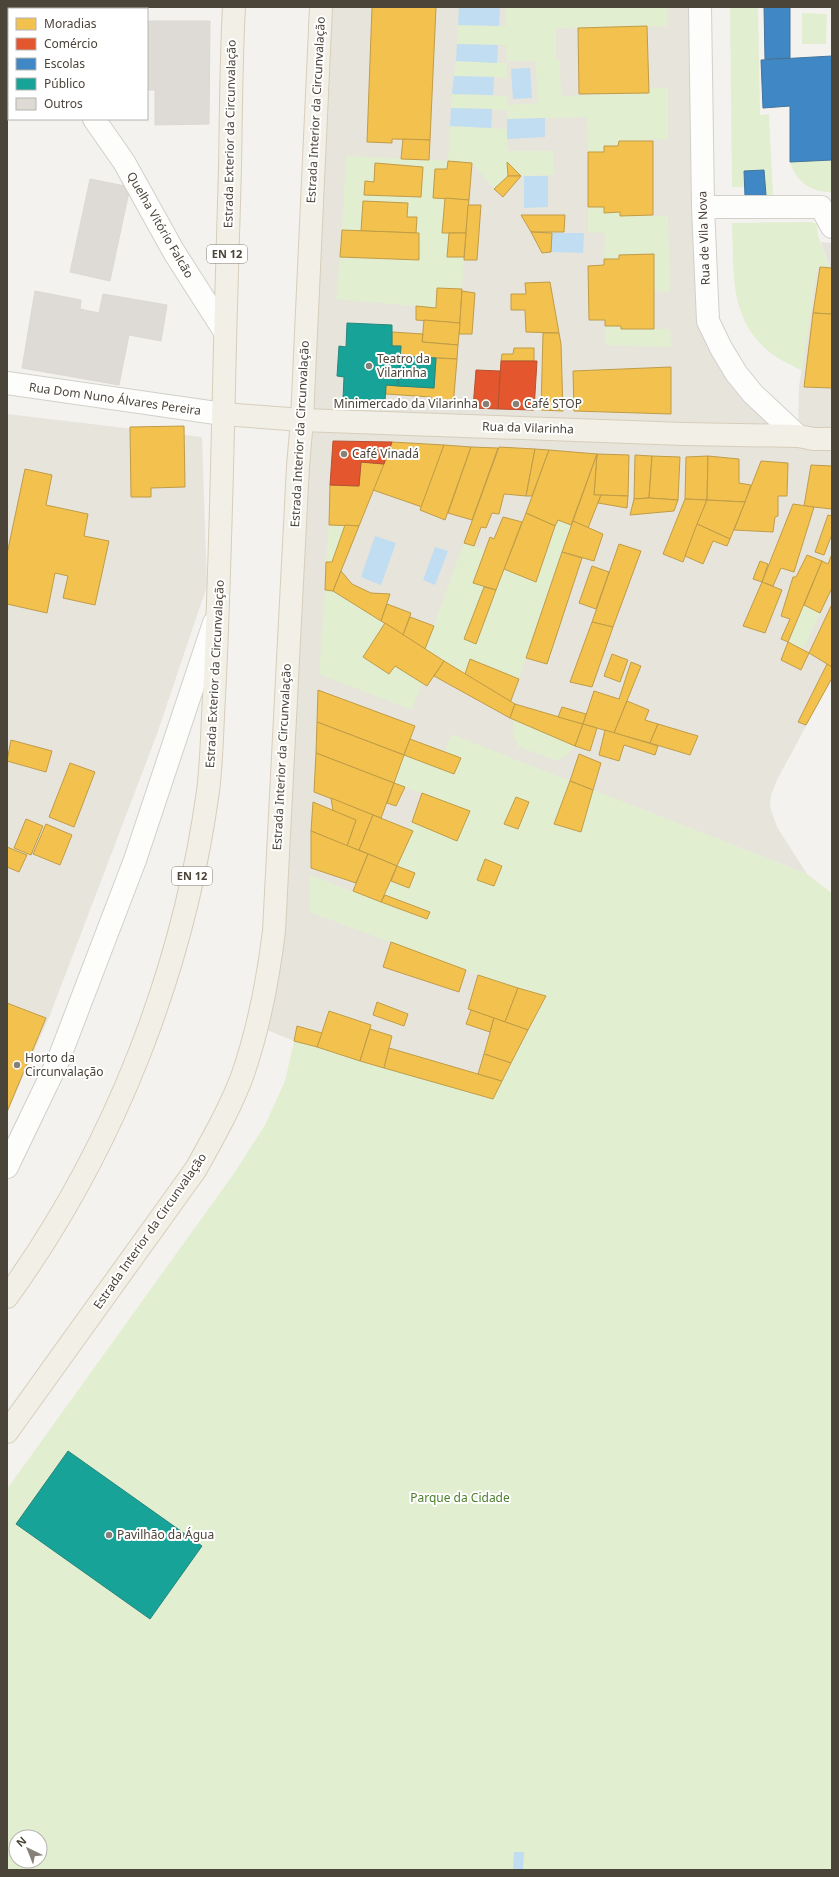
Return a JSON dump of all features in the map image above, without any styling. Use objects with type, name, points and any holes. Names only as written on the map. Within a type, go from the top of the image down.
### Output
[{"type":"main road","name":"Estrada Exterior da Circunvalação","points":[[7,1296],[30,1264],[72,1197],[108,1125],[164,987],[185,912],[208,788],[219,609],[234,7]]},
{"type":"main road","name":"Estrada Interior da Circunvalação","points":[[7,1432],[196,1169],[222,1122],[242,1075],[258,1026],[270,969],[274,931],[298,466],[302,420],[321,7]]},
{"type":"main road","name":"Rua da Vilarinha","points":[[223,414],[302,420],[684,434],[798,436],[814,439],[832,439]]},
{"type":"street","name":"Rua de Vila Nova","points":[[700,7],[703,207],[708,321],[721,348],[749,389],[764,406],[798,436]]},
{"type":"street","name":"Quelha Vitório Falcão","points":[[95,120],[124,162],[174,252],[225,332]]},
{"type":"street","points":[[703,207],[827,204],[832,227]]},
{"type":"street","name":"Rua Dom Nuno Álvares Pereira","points":[[7,383],[223,414]]},
{"type":"street","points":[[7,1167],[58,1061],[135,860],[219,609]]},
{"type":"shaded area","points":[[321,7],[700,7],[708,321],[798,435],[799,387],[817,267],[832,268],[832,678],[777,780],[771,795],[770,807],[777,827],[807,874],[544,771],[508,985],[546,996],[493,1099],[294,1041],[257,1026]]},
{"type":"shaded area","points":[[821,242],[832,243],[832,268],[830,268]]},
{"type":"shaded area","points":[[7,414],[202,437],[207,586],[157,734],[50,1015],[7,1113]]},
{"type":"green space","points":[[459,7],[667,7],[667,26],[556,28],[556,60],[560,60],[561,96],[648,93],[649,88],[668,88],[668,139],[619,141],[618,146],[604,146],[604,152],[588,152],[587,117],[507,119],[507,110],[451,108],[452,94],[507,96],[507,105],[537,103],[536,61],[507,61],[506,45],[457,44],[458,25],[506,26],[506,8]]},
{"type":"green space","points":[[730,7],[758,7],[760,115],[769,114],[773,195],[766,195],[764,170],[744,171],[744,187],[732,187]]},
{"type":"green space","points":[[802,13],[827,14],[826,44],[802,44]]},
{"type":"green space","points":[[456,61],[507,63],[507,78],[454,76]]},
{"type":"green space","points":[[450,126],[507,129],[508,151],[553,151],[553,175],[521,176],[508,162],[508,176],[494,189],[472,163],[448,161]]},
{"type":"green space","points":[[346,156],[448,161],[447,169],[435,169],[433,198],[445,198],[449,233],[447,256],[464,257],[462,289],[437,288],[436,308],[336,299],[340,257],[419,260],[419,233],[416,233],[417,217],[407,217],[407,203],[363,201],[361,231],[342,230]],"holes":[[[375,163],[423,167],[421,197],[364,194],[365,181],[374,182]]]},
{"type":"green space","points":[[832,160],[832,192],[818,191],[806,185],[796,175],[790,162]]},
{"type":"green space","points":[[588,207],[604,207],[605,213],[620,212],[621,216],[668,216],[670,292],[654,291],[654,254],[620,255],[619,259],[604,259],[605,233],[588,232]]},
{"type":"green space","points":[[811,222],[817,224],[818,235],[830,268],[817,267],[802,371],[772,354],[758,341],[747,326],[736,294],[732,223]]},
{"type":"green space","points":[[605,326],[621,326],[621,329],[670,329],[671,347],[605,345]]},
{"type":"green space","points":[[558,520],[571,525],[519,679],[471,659],[465,674],[425,649],[464,543],[485,550],[473,583],[484,587],[464,639],[476,644],[504,569],[536,582]]},
{"type":"green space","points":[[329,525],[345,525],[332,562],[326,562]]},
{"type":"green space","points":[[325,590],[333,591],[385,623],[363,657],[389,674],[395,666],[422,683],[412,710],[319,674]]},
{"type":"green space","points":[[804,605],[820,613],[803,649],[788,642]]},
{"type":"green space","points":[[513,719],[575,746],[567,755],[558,761],[519,747],[514,737]]},
{"type":"green space","name":"Parque da Cidade","points":[[451,734],[807,874],[832,893],[832,1870],[7,1870],[7,1489],[235,1172],[265,1125],[285,1081],[294,1041],[493,1099],[546,997],[478,975],[309,912],[310,875],[427,919],[430,911],[385,895],[391,881],[409,888],[415,873],[397,866],[413,831],[408,829],[412,822],[457,841],[469,811],[394,783],[404,755],[454,774],[461,758],[445,752]],"holes":[[[516,797],[529,802],[517,829],[504,824]]]},
{"type":"water","points":[[459,7],[500,8],[499,26],[458,25]]},
{"type":"water","points":[[457,44],[498,45],[497,63],[456,61]]},
{"type":"water","points":[[530,68],[532,98],[513,99],[511,69]]},
{"type":"water","points":[[454,76],[494,77],[493,95],[452,94]]},
{"type":"water","points":[[451,108],[492,109],[491,128],[450,126]]},
{"type":"water","points":[[545,118],[545,137],[507,139],[507,119]]},
{"type":"water","points":[[524,176],[548,176],[548,207],[524,208]]},
{"type":"water","points":[[552,233],[584,233],[583,253],[551,252]]},
{"type":"water","points":[[375,536],[396,543],[381,585],[361,577]]},
{"type":"water","points":[[435,547],[448,551],[435,585],[423,580]]},
{"type":"water","points":[[514,1852],[524,1852],[523,1870],[513,1870]]},
{"type":"building: Moradias","points":[[372,7],[436,7],[430,140],[392,139],[392,143],[367,142]]},
{"type":"building: Moradias","points":[[647,26],[649,93],[579,94],[578,28]]},
{"type":"building: Moradias","points":[[403,139],[430,140],[429,160],[401,159]]},
{"type":"building: Moradias","points":[[619,141],[653,141],[653,215],[620,216],[620,212],[604,213],[604,207],[588,207],[588,152],[604,152],[604,146],[618,146]]},
{"type":"building: Moradias","points":[[448,161],[472,163],[469,200],[433,198],[435,169],[447,169]]},
{"type":"building: Moradias","points":[[507,162],[521,176],[508,176]]},
{"type":"building: Moradias","points":[[375,163],[423,167],[421,197],[364,195],[365,181],[374,182]]},
{"type":"building: Moradias","points":[[508,176],[521,176],[503,197],[494,189]]},
{"type":"building: Moradias","points":[[445,198],[469,200],[466,233],[442,233]]},
{"type":"building: Moradias","points":[[363,201],[408,203],[407,217],[417,217],[416,233],[361,231]]},
{"type":"building: Moradias","points":[[468,205],[481,205],[477,260],[464,260]]},
{"type":"building: Moradias","points":[[521,215],[565,215],[564,232],[531,232]]},
{"type":"building: Moradias","points":[[342,230],[419,233],[419,260],[340,257]]},
{"type":"building: Moradias","points":[[531,232],[552,233],[551,252],[542,253]]},
{"type":"building: Moradias","points":[[449,233],[466,233],[464,257],[447,257]]},
{"type":"building: Moradias","points":[[654,254],[654,329],[621,329],[621,326],[605,326],[605,320],[589,320],[588,266],[604,265],[604,259],[619,259],[619,255]]},
{"type":"building: Moradias","points":[[820,267],[832,268],[832,314],[813,313]]},
{"type":"building: Moradias","points":[[550,282],[559,333],[526,332],[525,310],[511,310],[511,294],[526,294],[525,283]]},
{"type":"building: Moradias","points":[[437,288],[462,289],[460,323],[416,320],[416,306],[436,308]]},
{"type":"building: Moradias","points":[[462,291],[475,293],[472,334],[459,334]]},
{"type":"building: Moradias","points":[[813,313],[832,314],[832,388],[804,387]]},
{"type":"building: Moradias","points":[[424,320],[460,323],[458,345],[422,342]]},
{"type":"building: Moradias","points":[[392,332],[423,334],[422,342],[458,345],[457,359],[400,356],[401,346],[392,346]]},
{"type":"building: Moradias","points":[[543,333],[559,333],[561,344],[563,411],[541,410]]},
{"type":"building: Moradias","points":[[514,348],[534,348],[534,361],[501,361],[502,354],[513,354]]},
{"type":"building: Moradias","points":[[436,358],[457,359],[453,407],[431,406],[431,397],[386,394],[386,385],[434,388]]},
{"type":"building: Moradias","points":[[671,367],[671,414],[574,411],[573,371]]},
{"type":"building: Moradias","points":[[184,426],[185,487],[151,488],[151,497],[131,497],[130,427]]},
{"type":"building: Moradias","points":[[392,442],[444,445],[422,507],[373,490]]},
{"type":"building: Moradias","points":[[444,445],[471,447],[445,520],[420,510]]},
{"type":"building: Moradias","points":[[471,447],[498,448],[472,520],[448,513]]},
{"type":"building: Moradias","points":[[499,447],[535,449],[526,496],[504,494],[499,514],[492,513],[486,528],[481,527],[474,546],[464,543]]},
{"type":"building: Moradias","points":[[535,449],[549,450],[532,496],[526,496]]},
{"type":"building: Moradias","points":[[549,450],[597,454],[571,525],[558,520],[555,526],[526,513]]},
{"type":"building: Moradias","points":[[597,454],[629,455],[628,496],[594,495]]},
{"type":"building: Moradias","points":[[597,454],[594,495],[601,495],[588,528],[573,521]]},
{"type":"building: Moradias","points":[[635,455],[652,456],[649,498],[634,499]]},
{"type":"building: Moradias","points":[[652,456],[680,457],[678,500],[649,498]]},
{"type":"building: Moradias","points":[[708,456],[707,500],[685,499],[686,457]]},
{"type":"building: Moradias","points":[[708,456],[739,459],[739,483],[751,485],[745,502],[707,500]]},
{"type":"building: Moradias","points":[[761,461],[788,463],[787,496],[778,496],[778,516],[775,517],[773,532],[734,530]]},
{"type":"building: Moradias","points":[[361,462],[384,464],[359,526],[329,525],[330,485],[359,486]]},
{"type":"building: Moradias","points":[[811,465],[832,466],[832,509],[804,506]]},
{"type":"building: Moradias","points":[[25,469],[52,475],[46,505],[88,514],[84,536],[109,541],[95,605],[63,598],[68,576],[55,573],[47,613],[7,604],[7,554]]},
{"type":"building: Moradias","points":[[601,495],[628,496],[627,508],[598,503]]},
{"type":"building: Moradias","points":[[649,498],[678,500],[674,511],[630,515],[634,499]]},
{"type":"building: Moradias","points":[[685,499],[707,500],[683,562],[663,554]]},
{"type":"building: Moradias","points":[[707,500],[745,502],[730,539],[697,524]]},
{"type":"building: Moradias","points":[[793,504],[814,507],[794,572],[781,568],[773,586],[762,582]]},
{"type":"building: Moradias","points":[[526,513],[555,526],[536,582],[504,569]]},
{"type":"building: Moradias","points":[[828,515],[832,516],[832,534],[824,555],[815,552]]},
{"type":"building: Moradias","points":[[503,517],[522,522],[496,590],[473,583],[490,537],[494,539]]},
{"type":"building: Moradias","points":[[573,521],[603,534],[594,561],[562,552]]},
{"type":"building: Moradias","points":[[697,524],[730,539],[727,546],[713,541],[703,564],[685,556]]},
{"type":"building: Moradias","points":[[345,525],[359,526],[333,591],[325,590],[326,562],[332,562]]},
{"type":"building: Moradias","points":[[619,544],[641,551],[613,627],[592,622]]},
{"type":"building: Moradias","points":[[562,552],[582,558],[547,664],[526,658]]},
{"type":"building: Moradias","points":[[832,554],[832,588],[820,613],[804,605],[822,561],[828,564]]},
{"type":"building: Moradias","points":[[807,555],[822,561],[788,642],[781,639],[790,619],[781,616],[793,577],[796,577]]},
{"type":"building: Moradias","points":[[760,561],[768,564],[762,582],[753,579]]},
{"type":"building: Moradias","points":[[592,566],[609,572],[596,609],[579,603]]},
{"type":"building: Moradias","points":[[341,571],[352,584],[371,593],[390,594],[381,621],[333,591]]},
{"type":"building: Moradias","points":[[762,582],[782,590],[765,633],[743,626]]},
{"type":"building: Moradias","points":[[484,587],[496,590],[476,644],[464,639]]},
{"type":"building: Moradias","points":[[387,604],[411,613],[403,635],[381,621]]},
{"type":"building: Moradias","points":[[832,604],[832,667],[809,653]]},
{"type":"building: Moradias","points":[[410,617],[434,626],[425,649],[403,635]]},
{"type":"building: Moradias","points":[[592,622],[613,627],[592,687],[570,682]]},
{"type":"building: Moradias","points":[[385,623],[444,661],[427,686],[395,666],[389,674],[363,657]]},
{"type":"building: Moradias","points":[[788,642],[809,653],[801,670],[781,660]]},
{"type":"building: Moradias","points":[[612,654],[628,660],[620,682],[604,676]]},
{"type":"building: Moradias","points":[[470,659],[519,679],[510,703],[465,674]]},
{"type":"building: Moradias","points":[[444,661],[515,704],[510,718],[434,676]]},
{"type":"building: Moradias","points":[[631,662],[641,666],[614,733],[583,724],[594,691],[619,699]]},
{"type":"building: Moradias","points":[[827,664],[832,667],[832,678],[806,725],[798,722]]},
{"type":"building: Moradias","points":[[318,690],[415,726],[404,755],[317,722]]},
{"type":"building: Moradias","points":[[627,701],[649,710],[645,720],[658,724],[650,743],[614,733]]},
{"type":"building: Moradias","points":[[515,704],[583,724],[575,746],[510,718]]},
{"type":"building: Moradias","points":[[562,707],[586,714],[583,724],[558,717]]},
{"type":"building: Moradias","points":[[317,722],[404,755],[394,783],[316,753]]},
{"type":"building: Moradias","points":[[583,724],[597,728],[590,751],[575,746]]},
{"type":"building: Moradias","points":[[658,724],[698,736],[690,755],[650,743]]},
{"type":"building: Moradias","points":[[605,730],[658,746],[655,755],[624,745],[619,761],[599,755]]},
{"type":"building: Moradias","points":[[410,739],[461,758],[454,774],[404,755]]},
{"type":"building: Moradias","points":[[11,740],[52,751],[46,772],[7,761]]},
{"type":"building: Moradias","points":[[316,753],[394,783],[381,818],[314,792]]},
{"type":"building: Moradias","points":[[579,754],[601,763],[593,790],[570,781]]},
{"type":"building: Moradias","points":[[70,763],[95,772],[74,827],[49,817]]},
{"type":"building: Moradias","points":[[570,781],[593,790],[581,832],[554,824]]},
{"type":"building: Moradias","points":[[394,783],[405,787],[396,806],[387,803]]},
{"type":"building: Moradias","points":[[422,793],[470,811],[457,841],[412,822]]},
{"type":"building: Moradias","points":[[516,797],[529,802],[518,829],[504,824]]},
{"type":"building: Moradias","points":[[331,798],[373,815],[359,850],[347,846],[356,820],[333,811]]},
{"type":"building: Moradias","points":[[313,802],[356,820],[347,846],[311,831]]},
{"type":"building: Moradias","points":[[373,815],[413,831],[397,866],[359,850]]},
{"type":"building: Moradias","points":[[26,819],[43,826],[31,855],[14,848]]},
{"type":"building: Moradias","points":[[46,824],[72,835],[60,865],[33,854]]},
{"type":"building: Moradias","points":[[311,831],[368,854],[356,883],[311,868]]},
{"type":"building: Moradias","points":[[7,847],[27,855],[19,872],[7,867]]},
{"type":"building: Moradias","points":[[368,854],[397,866],[381,902],[353,891]]},
{"type":"building: Moradias","points":[[485,859],[502,866],[494,886],[477,880]]},
{"type":"building: Moradias","points":[[397,866],[415,873],[409,888],[391,881]]},
{"type":"building: Moradias","points":[[385,895],[430,912],[427,919],[381,902]]},
{"type":"building: Moradias","points":[[391,942],[466,970],[459,992],[383,967]]},
{"type":"building: Moradias","points":[[478,975],[518,988],[505,1022],[468,1009]]},
{"type":"building: Moradias","points":[[518,988],[546,996],[528,1030],[505,1022]]},
{"type":"building: Moradias","points":[[377,1002],[408,1014],[404,1026],[373,1015]]},
{"type":"building: Moradias","name":"Horto da Circunvalação","points":[[7,1003],[46,1018],[7,1112]]},
{"type":"building: Moradias","points":[[471,1010],[494,1018],[490,1032],[466,1024]]},
{"type":"building: Moradias","points":[[329,1011],[371,1025],[360,1061],[317,1047]]},
{"type":"building: Moradias","points":[[494,1018],[528,1030],[511,1063],[484,1054]]},
{"type":"building: Moradias","points":[[297,1026],[322,1033],[317,1047],[294,1041]]},
{"type":"building: Moradias","points":[[370,1029],[392,1036],[384,1068],[360,1061]]},
{"type":"building: Moradias","points":[[389,1048],[502,1081],[493,1099],[384,1068]]},
{"type":"building: Moradias","points":[[484,1054],[511,1063],[502,1081],[478,1074]]},
{"type":"building: Comércio","points":[[501,361],[537,361],[534,410],[498,409]]},
{"type":"building: Comércio","points":[[476,370],[500,371],[498,409],[473,408]]},
{"type":"building: Comércio","points":[[333,441],[392,442],[384,464],[361,462],[359,486],[330,485]]},
{"type":"building: Escolas","points":[[764,7],[790,7],[790,58],[765,59]]},
{"type":"building: Escolas","points":[[832,56],[832,160],[790,162],[790,106],[763,108],[761,60]]},
{"type":"building: Escolas","points":[[764,170],[766,195],[745,196],[744,171]]},
{"type":"building: Público","name":"Teatro da Vilarinha","points":[[347,323],[392,325],[392,346],[401,346],[398,386],[386,385],[385,401],[343,399],[344,377],[337,376],[339,346],[346,347]]},
{"type":"building: Público","points":[[400,356],[436,358],[434,388],[398,386]]},
{"type":"building: Público","name":"Pavilhão da Água","points":[[68,1451],[202,1546],[150,1619],[16,1524]]},
{"type":"building: Outros","points":[[148,21],[210,21],[209,124],[155,125],[155,90],[148,90]]},
{"type":"building: Outros","points":[[90,179],[130,187],[110,281],[70,272]]},
{"type":"building: Outros","points":[[35,291],[81,300],[80,309],[99,313],[103,294],[167,305],[161,341],[129,335],[119,385],[22,368]]},
{"type":"place","name":"Teatro da Vilarinha","points":[[369,366]]},
{"type":"place","name":"Minimercado da Vilarinha","points":[[486,404]]},
{"type":"place","name":"Café STOP","points":[[516,404]]},
{"type":"place","name":"Café Vinadá","points":[[344,454]]},
{"type":"place","name":"Horto da Circunvalação","points":[[17,1065]]},
{"type":"place","name":"Pavilhão da Água","points":[[109,1535]]}]
